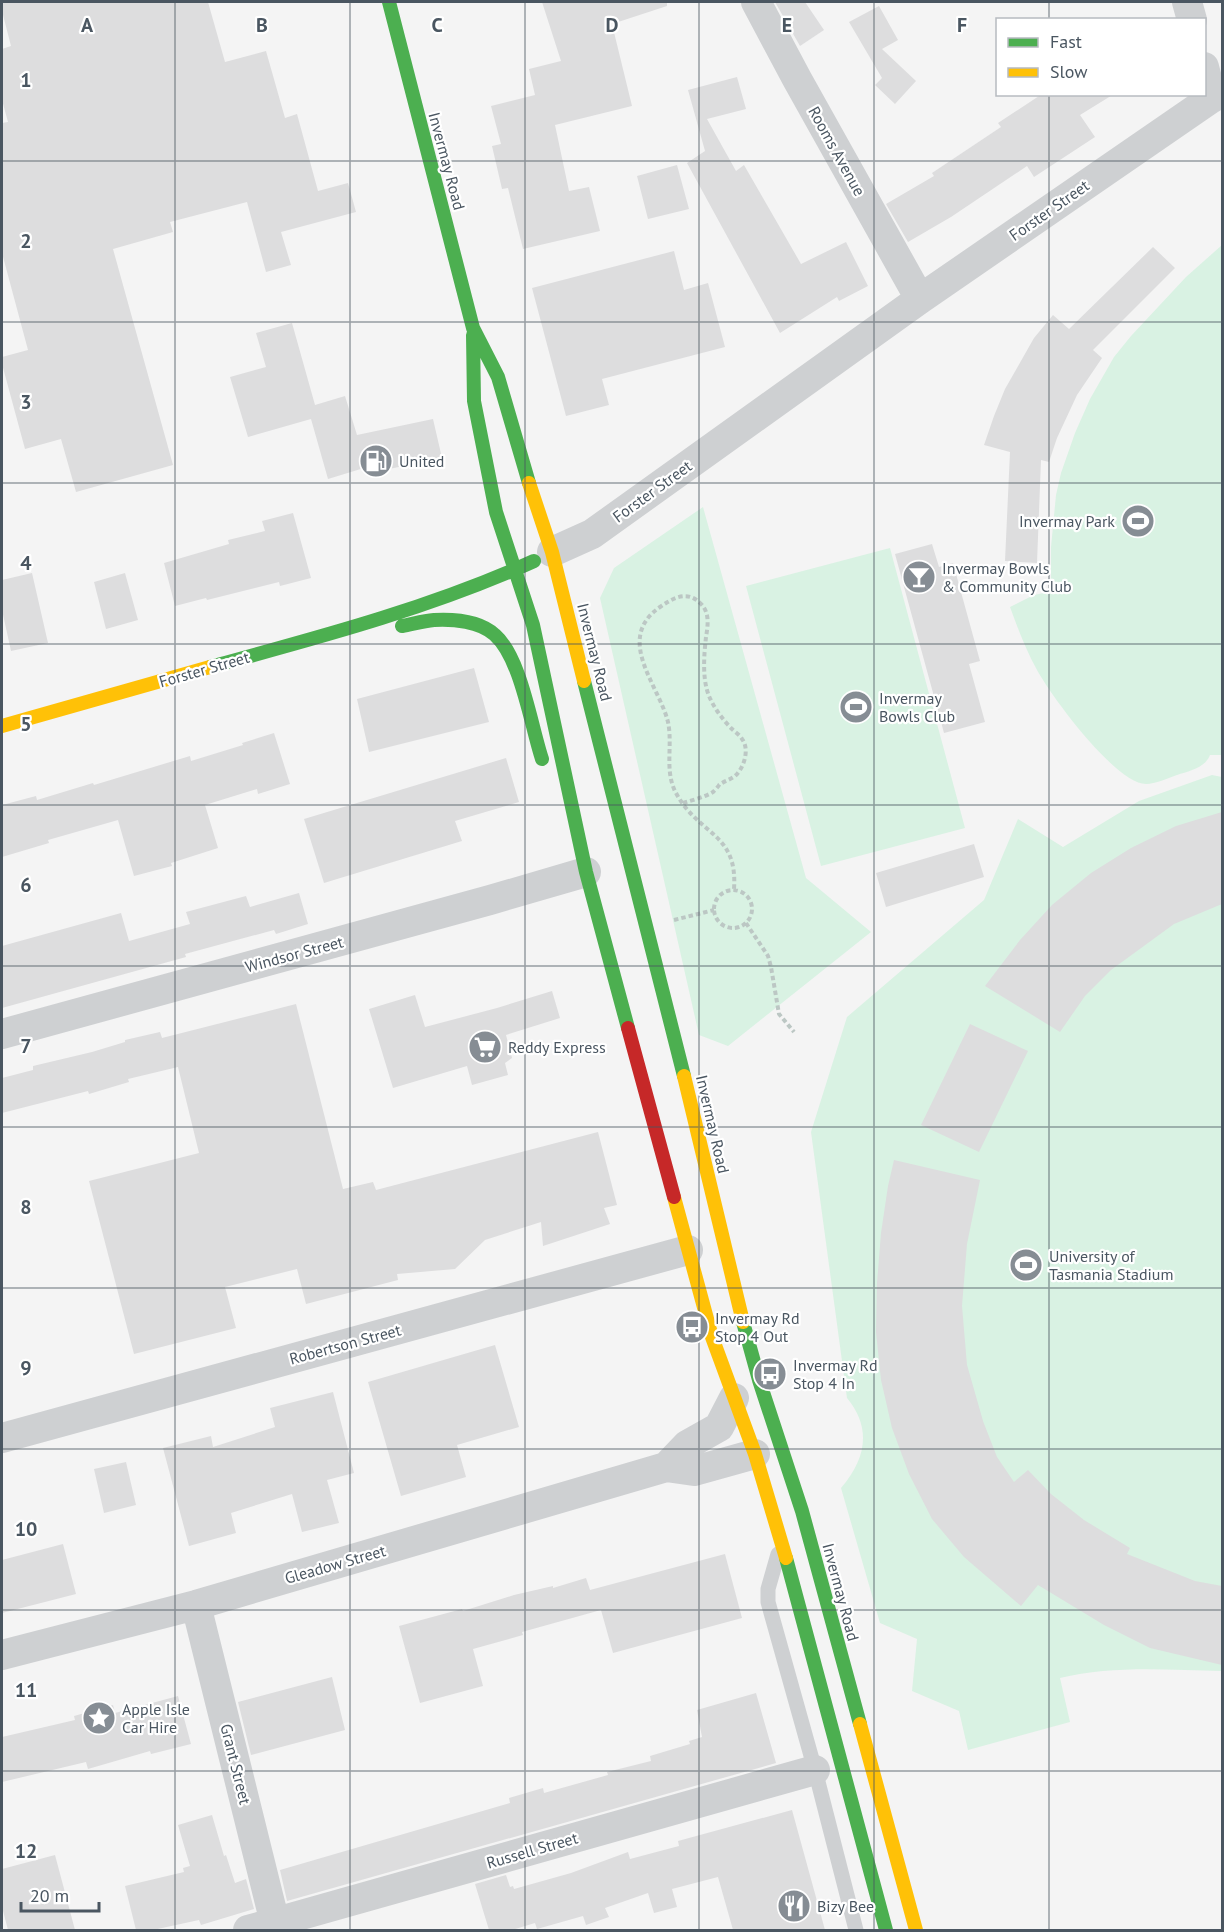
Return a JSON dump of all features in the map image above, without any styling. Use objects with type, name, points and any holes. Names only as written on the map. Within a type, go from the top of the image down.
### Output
[{"type":"main road","name":"Invermay Road","points":[[389,2],[473,328],[498,377],[526,476],[552,552],[647,926],[743,1323],[782,1537],[886,1930]]},
{"type":"main road","name":"Invermay Road","points":[[473,328],[474,400],[496,512],[533,625],[586,872],[712,1337],[734,1398],[767,1448],[801,1511],[916,1930]]},
{"type":"main road","name":"Forster Street","points":[[2,726],[302,642],[485,583],[552,552]]},
{"type":"main road","points":[[302,642],[438,620],[482,626],[497,635],[511,655],[541,756],[580,842]]},
{"type":"main road","points":[[888,1830],[894,1901]]},
{"type":"street","name":"Rooms Avenue","points":[[756,2],[920,299]]},
{"type":"street","points":[[1188,2],[1192,18]]},
{"type":"street","points":[[1206,71],[1217,95]]},
{"type":"street","name":"Forster Street","points":[[552,552],[592,534],[920,299],[1217,95]]},
{"type":"street","name":"Windsor Street","points":[[2,1034],[586,872]]},
{"type":"street","name":"Robertson Street","points":[[2,1438],[688,1250]]},
{"type":"street","name":"Gleadow Street","points":[[666,1467],[687,1445],[719,1426],[734,1398]]},
{"type":"street","name":"Gleadow Street","points":[[2,1655],[196,1605],[666,1467],[694,1471],[767,1448]]},
{"type":"street","name":"Grant Street","points":[[196,1605],[262,1927]]},
{"type":"street","name":"Russell Street","points":[[262,1927],[815,1770]]},
{"type":"lane","points":[[782,1537],[778,1559],[768,1589],[768,1602],[815,1770],[856,1930]]},
{"type":"path","points":[[683,803],[713,792],[720,784],[734,777],[743,764],[746,746],[714,706],[708,693],[705,664],[707,613],[699,601],[682,595],[673,598],[653,612],[645,623],[640,646],[645,671],[668,722],[670,774],[675,789],[683,803],[695,819],[716,836],[728,850],[734,867],[735,889]]},
{"type":"path","points":[[735,889],[746,894],[752,904],[751,916],[746,923],[737,927],[725,926],[720,922],[714,910],[717,898],[722,893],[735,889]]},
{"type":"path","points":[[647,926],[714,910]]},
{"type":"path","points":[[746,923],[768,956],[778,1014],[794,1032]]},
{"type":"green space","name":"Invermay Park","points":[[1222,245],[1222,755],[1210,755],[1196,768],[1146,784],[1133,780],[1102,755],[1056,699],[1029,655],[1010,607],[1034,595],[1053,591],[1051,547],[1056,495],[1061,473],[1090,399],[1114,357],[1186,277]]},
{"type":"green space","points":[[703,507],[806,878],[871,932],[728,1046],[699,1035],[600,598],[614,568]]},
{"type":"green space","name":"Invermay Bowls Club","points":[[890,548],[965,828],[821,866],[746,586]]},
{"type":"green space","name":"University of Tasmania Stadium","points":[[1212,775],[1222,777],[1222,1671],[1120,1670],[1060,1678],[1070,1722],[968,1750],[959,1711],[912,1691],[917,1639],[880,1623],[841,1488],[856,1466],[863,1443],[863,1432],[855,1409],[847,1398],[811,1132],[847,1017],[984,900],[1018,819],[1063,847],[1139,801]]},
{"type":"building","points":[[2,2],[208,2],[225,62],[266,51],[285,118],[297,114],[318,191],[348,183],[356,212],[281,232],[291,265],[266,272],[247,202],[170,222],[173,232],[113,249],[173,465],[76,492],[61,439],[25,449],[2,364],[2,357],[28,350],[2,253],[2,123],[8,122],[2,100],[2,49],[11,46],[2,11]]},
{"type":"building","points":[[542,2],[667,2],[667,6],[612,24],[632,106],[555,125],[569,191],[589,187],[600,231],[523,249],[508,188],[502,189],[492,146],[501,144],[491,106],[535,95],[529,69],[561,61]]},
{"type":"building","points":[[775,2],[805,2],[824,30],[800,46]]},
{"type":"building","points":[[879,6],[898,40],[882,49],[916,81],[895,104],[875,85],[882,78],[849,22]]},
{"type":"building","points":[[737,77],[746,109],[707,119],[736,171],[744,165],[801,264],[846,242],[868,286],[839,301],[837,297],[780,333],[687,163],[705,151],[688,90]]},
{"type":"building","points":[[1039,96],[1111,96],[1080,115],[1095,137],[1034,177],[1027,166],[951,217],[908,242],[886,204],[934,176],[932,173],[1001,127],[998,123]]},
{"type":"building","points":[[677,165],[689,209],[648,219],[637,176]]},
{"type":"building","points":[[1153,247],[1175,268],[1093,350],[1102,358],[1077,395],[1057,438],[1049,462],[1041,460],[1037,563],[1005,561],[1010,452],[984,445],[1005,389],[1034,338],[1053,315],[1069,329]]},
{"type":"building","points":[[674,251],[684,290],[708,283],[725,347],[602,379],[609,405],[566,416],[532,288]]},
{"type":"building","points":[[292,323],[315,405],[345,396],[357,435],[433,419],[442,458],[365,474],[364,468],[328,479],[311,419],[248,437],[230,377],[266,367],[256,333]]},
{"type":"building","points":[[293,513],[311,578],[280,586],[279,582],[175,606],[164,563],[229,544],[228,540],[265,531],[262,521]]},
{"type":"building","points":[[932,544],[939,567],[953,563],[980,661],[969,664],[985,722],[944,733],[895,554]]},
{"type":"building","points":[[32,573],[48,643],[11,651],[2,610],[2,580]]},
{"type":"building","points":[[125,573],[138,620],[106,629],[94,582]]},
{"type":"building","points":[[474,668],[489,722],[369,752],[357,699]]},
{"type":"building","points":[[274,733],[290,784],[258,794],[257,789],[205,805],[218,848],[171,863],[172,866],[134,876],[118,820],[48,840],[49,843],[2,857],[2,805],[36,796],[37,800],[190,756],[191,761]]},
{"type":"building","points":[[506,758],[519,802],[455,821],[462,841],[324,883],[304,819]]},
{"type":"building","points":[[1222,812],[1222,904],[1174,924],[1111,970],[1085,996],[1060,1032],[985,986],[1020,940],[1052,905],[1091,873],[1131,848],[1176,826]]},
{"type":"building","points":[[974,844],[984,877],[886,907],[876,873]]},
{"type":"building","points":[[299,893],[308,924],[276,934],[274,930],[185,954],[186,957],[2,1008],[2,946],[121,913],[129,941],[190,924],[186,912],[246,896],[250,907]]},
{"type":"building","points":[[552,991],[560,1018],[506,1035],[512,1058],[505,1063],[508,1075],[472,1085],[467,1066],[393,1088],[369,1009],[415,995],[425,1027]]},
{"type":"building","points":[[296,1004],[343,1189],[373,1182],[376,1190],[598,1132],[617,1205],[604,1208],[610,1224],[543,1246],[541,1222],[485,1240],[455,1269],[397,1274],[398,1280],[306,1304],[297,1269],[225,1287],[236,1328],[134,1354],[89,1181],[199,1153],[178,1067],[128,1079],[129,1082],[89,1094],[88,1091],[2,1113],[2,1078],[33,1070],[33,1066],[92,1052],[125,1042],[125,1040],[160,1032],[162,1038]]},
{"type":"building","points":[[970,1024],[1028,1051],[979,1152],[921,1125]]},
{"type":"building","points":[[894,1160],[980,1180],[967,1244],[962,1306],[967,1365],[983,1421],[997,1457],[1014,1482],[1028,1470],[1051,1494],[1084,1520],[1130,1548],[1127,1554],[1195,1581],[1222,1586],[1222,1665],[1150,1648],[1104,1625],[1038,1585],[1021,1606],[964,1557],[932,1519],[909,1474],[892,1428],[881,1380],[876,1332],[877,1283],[881,1233]]},
{"type":"building","points":[[495,1345],[519,1427],[457,1445],[466,1477],[401,1496],[368,1382]]},
{"type":"building","points":[[333,1392],[354,1473],[327,1480],[339,1523],[302,1532],[292,1494],[231,1513],[236,1533],[189,1546],[163,1448],[211,1436],[213,1447],[275,1427],[270,1408]]},
{"type":"building","points":[[126,1462],[136,1505],[104,1513],[94,1469]]},
{"type":"building","points":[[63,1544],[76,1594],[2,1613],[2,1560]]},
{"type":"building","points":[[725,1554],[742,1618],[613,1653],[601,1610],[522,1632],[523,1635],[473,1649],[483,1686],[420,1703],[399,1626],[586,1578],[590,1590]]},
{"type":"building","points":[[332,1677],[345,1730],[251,1755],[238,1702]]},
{"type":"building","points":[[756,1693],[776,1763],[287,1901],[280,1870],[510,1803],[509,1798],[543,1788],[544,1793],[608,1775],[607,1772],[651,1761],[650,1756],[690,1744],[689,1741],[702,1737],[697,1710]]},
{"type":"building","points":[[178,1696],[191,1744],[151,1754],[150,1751],[88,1769],[86,1762],[2,1782],[2,1737],[75,1720],[74,1716],[113,1705],[115,1713]]},
{"type":"building","points":[[792,1810],[825,1930],[733,1930],[718,1877],[672,1889],[677,1907],[654,1913],[648,1893],[605,1908],[609,1917],[586,1925],[583,1916],[537,1929],[535,1923],[512,1930],[489,1930],[475,1884],[506,1875],[510,1887],[513,1886],[514,1889],[571,1873],[628,1852],[630,1859],[679,1846],[678,1841]]},
{"type":"building","points":[[212,1815],[235,1883],[246,1879],[254,1909],[201,1925],[199,1920],[153,1930],[136,1930],[125,1886],[184,1872],[183,1868],[190,1866],[178,1825]]},
{"type":"building","points":[[55,1855],[75,1930],[8,1930],[2,1907],[2,1869]]},
{"type":"traffic: fast","points":[[389,2],[473,328],[498,377],[529,483]]},
{"type":"traffic: fast","points":[[473,335],[474,401],[496,512],[533,625],[586,872],[628,1028]]},
{"type":"traffic: fast","points":[[210,667],[333,633],[415,607],[534,561]]},
{"type":"traffic: fast","points":[[402,626],[434,620],[458,621],[482,627],[495,635],[512,659],[542,759]]},
{"type":"traffic: fast","points":[[584,681],[684,1076]]},
{"type":"traffic: fast","points":[[743,1322],[759,1380],[802,1511],[860,1724]]},
{"type":"traffic: fast","points":[[786,1558],[886,1930]]},
{"type":"traffic: slow","points":[[529,483],[552,552],[584,681]]},
{"type":"traffic: slow","points":[[2,726],[210,667]]},
{"type":"traffic: slow","points":[[684,1076],[743,1322]]},
{"type":"traffic: slow","points":[[674,1197],[712,1337],[755,1454],[786,1558]]},
{"type":"traffic: slow","points":[[860,1724],[916,1930]]},
{"type":"traffic: jam","points":[[628,1028],[674,1197]]},
{"type":"place","name":"United","points":[[376,461]]},
{"type":"place","name":"Invermay Park","points":[[1138,521]]},
{"type":"place","name":"Invermay Bowls & Community Club","points":[[919,577]]},
{"type":"place","name":"Invermay Bowls Club","points":[[856,707]]},
{"type":"place","name":"Reddy Express","points":[[485,1047]]},
{"type":"place","name":"University of Tasmania Stadium","points":[[1026,1265]]},
{"type":"place","name":"Invermay Rd Stop 4 Out","points":[[692,1327]]},
{"type":"place","name":"Invermay Rd Stop 4 In","points":[[770,1374]]},
{"type":"place","name":"Apple Isle Car Hire","points":[[99,1718]]},
{"type":"place","name":"Bizy Bee","points":[[794,1906]]}]
